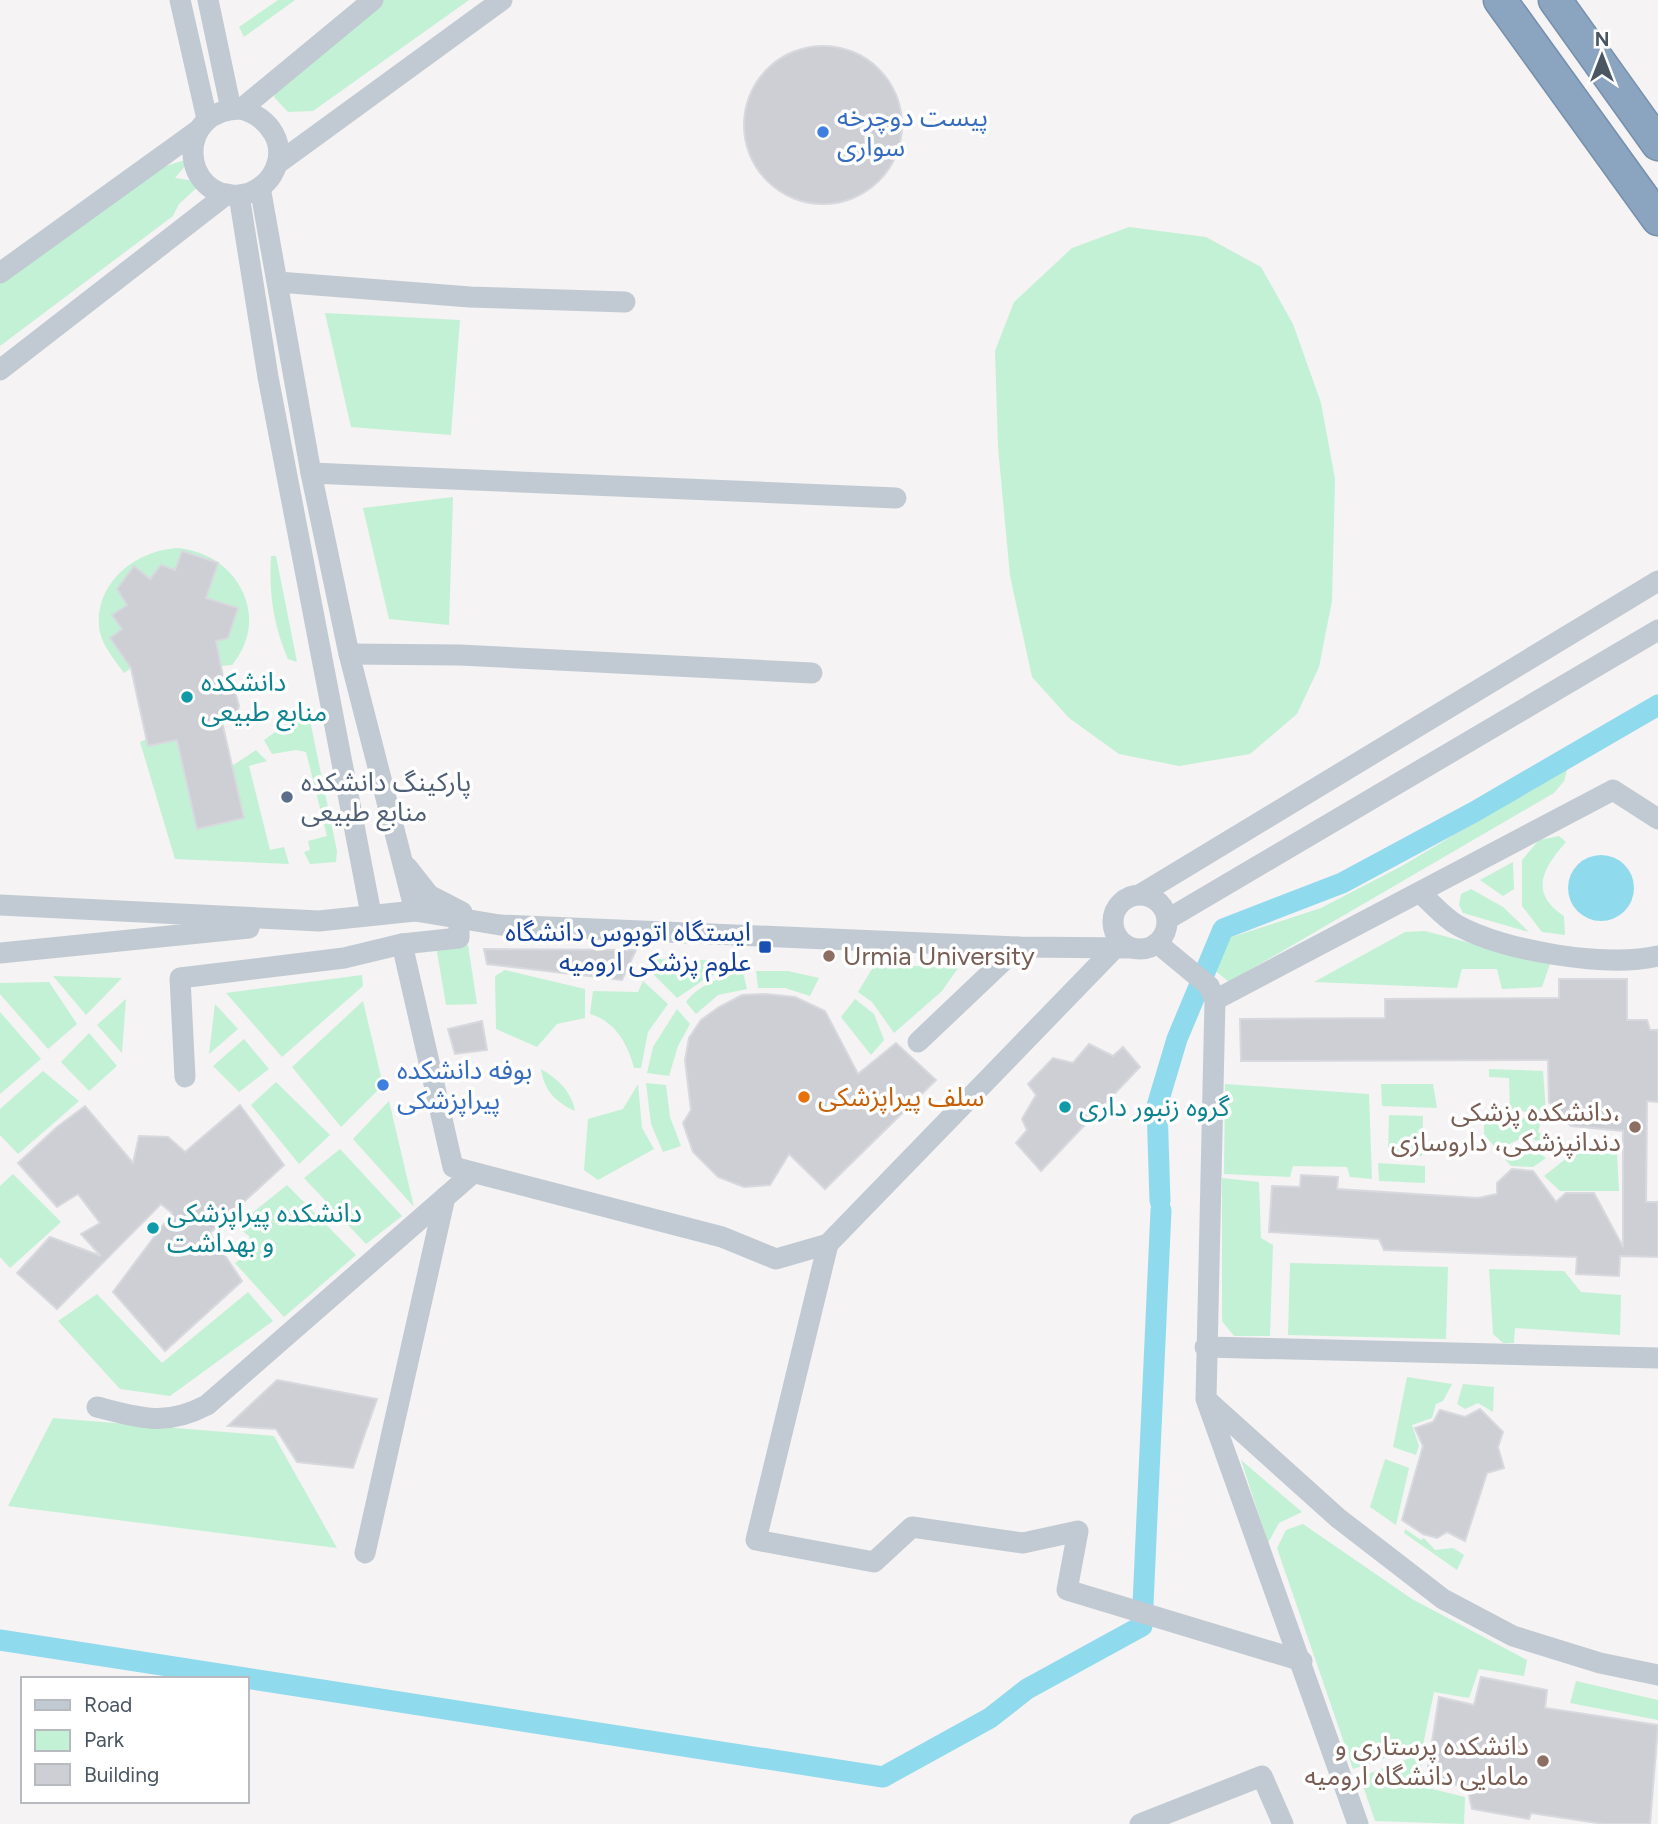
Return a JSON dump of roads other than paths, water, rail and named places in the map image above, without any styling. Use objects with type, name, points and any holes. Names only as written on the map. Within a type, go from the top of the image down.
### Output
[{"type":"highway","points":[[1500,0],[1658,219]]},
{"type":"highway","points":[[1555,0],[1658,144]]},
{"type":"street","points":[[180,0],[202,125],[193,144],[196,170],[204,181],[233,195]]},
{"type":"street","points":[[208,0],[236,109]]},
{"type":"street","points":[[0,273],[202,125],[236,109],[373,0]]},
{"type":"street","points":[[0,370],[233,195],[260,187],[277,164],[502,0]]},
{"type":"street","points":[[236,109],[255,113],[267,122],[276,135],[279,149],[277,164]]},
{"type":"street","points":[[260,187],[311,472],[349,654],[415,911]]},
{"type":"street","points":[[233,195],[371,914]]},
{"type":"street","points":[[278,282],[457,297],[625,302]]},
{"type":"street","points":[[311,472],[895,498]]},
{"type":"street","points":[[1123,948],[1114,930],[1112,917],[1118,905],[1128,897],[1141,894],[1658,581]]},
{"type":"street","points":[[1168,919],[1658,630]]},
{"type":"street","points":[[349,654],[460,655],[812,673]]},
{"type":"street","points":[[1215,1000],[1613,790],[1658,819]]},
{"type":"street","points":[[401,860],[429,895],[451,908],[500,925]]},
{"type":"street","points":[[0,905],[319,921],[342,909],[355,898],[361,882],[361,867]]},
{"type":"street","points":[[1420,893],[1456,925],[1507,945],[1602,958],[1658,956]]},
{"type":"street","points":[[0,953],[415,911],[500,925],[1018,947],[1146,949],[1157,943],[1166,932],[1168,919],[1163,906],[1154,898],[1141,894]]},
{"type":"street","points":[[185,1077],[180,978],[344,958],[402,944],[458,938],[459,919]]},
{"type":"street","points":[[1157,943],[1209,986],[1215,1000],[1205,1347],[1206,1399],[1302,1661],[1358,1824]]},
{"type":"street","points":[[402,944],[453,1167],[722,1237],[776,1259],[828,1244],[1123,948]]},
{"type":"street","points":[[918,1042],[1018,947]]},
{"type":"street","points":[[97,1407],[141,1418],[183,1418],[207,1405],[473,1173]]},
{"type":"street","points":[[365,1553],[445,1197]]},
{"type":"street","points":[[828,1244],[756,1540],[874,1562],[912,1527],[1023,1543],[1078,1531],[1067,1590],[1302,1661]]},
{"type":"street","points":[[1205,1347],[1658,1358]]},
{"type":"street","points":[[1206,1399],[1338,1518],[1443,1599],[1513,1636],[1600,1663],[1658,1675]]},
{"type":"street","points":[[1140,1824],[1262,1776],[1283,1824]]},
{"type":"water","points":[[1601,855],[1614,858],[1624,865],[1631,875],[1634,888],[1631,901],[1624,911],[1614,918],[1601,921],[1588,918],[1578,911],[1571,901],[1568,888],[1571,875],[1578,865],[1588,858]]},
{"type":"waterway","points":[[1160,1201],[1157,1106],[1177,1039],[1223,929],[1342,883],[1474,812],[1658,705]]},
{"type":"waterway","points":[[248,1678],[883,1777],[990,1718],[1027,1689],[1142,1626],[1161,1210]]},
{"type":"waterway","points":[[0,1640],[238,1677]]},
{"type":"place","name":"پیست دوچرخه سواری","points":[[823,132]]},
{"type":"place","name":"دانشکده منابع طبیعی","points":[[187,697]]},
{"type":"place","name":"پارکینگ دانشکده منابع طبیعی","points":[[287,797]]},
{"type":"place","name":"ایستگاه اتوبوس دانشگاه علوم پزشکی ارومیه","points":[[765,947]]},
{"type":"place","name":"Urmia University","points":[[829,956]]},
{"type":"place","name":"بوفه دانشکده پیراپزشکی","points":[[383,1085]]},
{"type":"place","name":"سلف پیراپزشکی","points":[[804,1097]]},
{"type":"place","name":"گروه زنبور داری","points":[[1065,1107]]},
{"type":"place","name":"دانشکده پزشکی، دندانپزشکی، داروسازی","points":[[1635,1127]]},
{"type":"place","name":"دانشکده پیراپزشکی و بهداشت","points":[[153,1228]]},
{"type":"place","name":"دانشکده پرستاری و مامایی دانشگاه ارومیه","points":[[1543,1761]]}]
